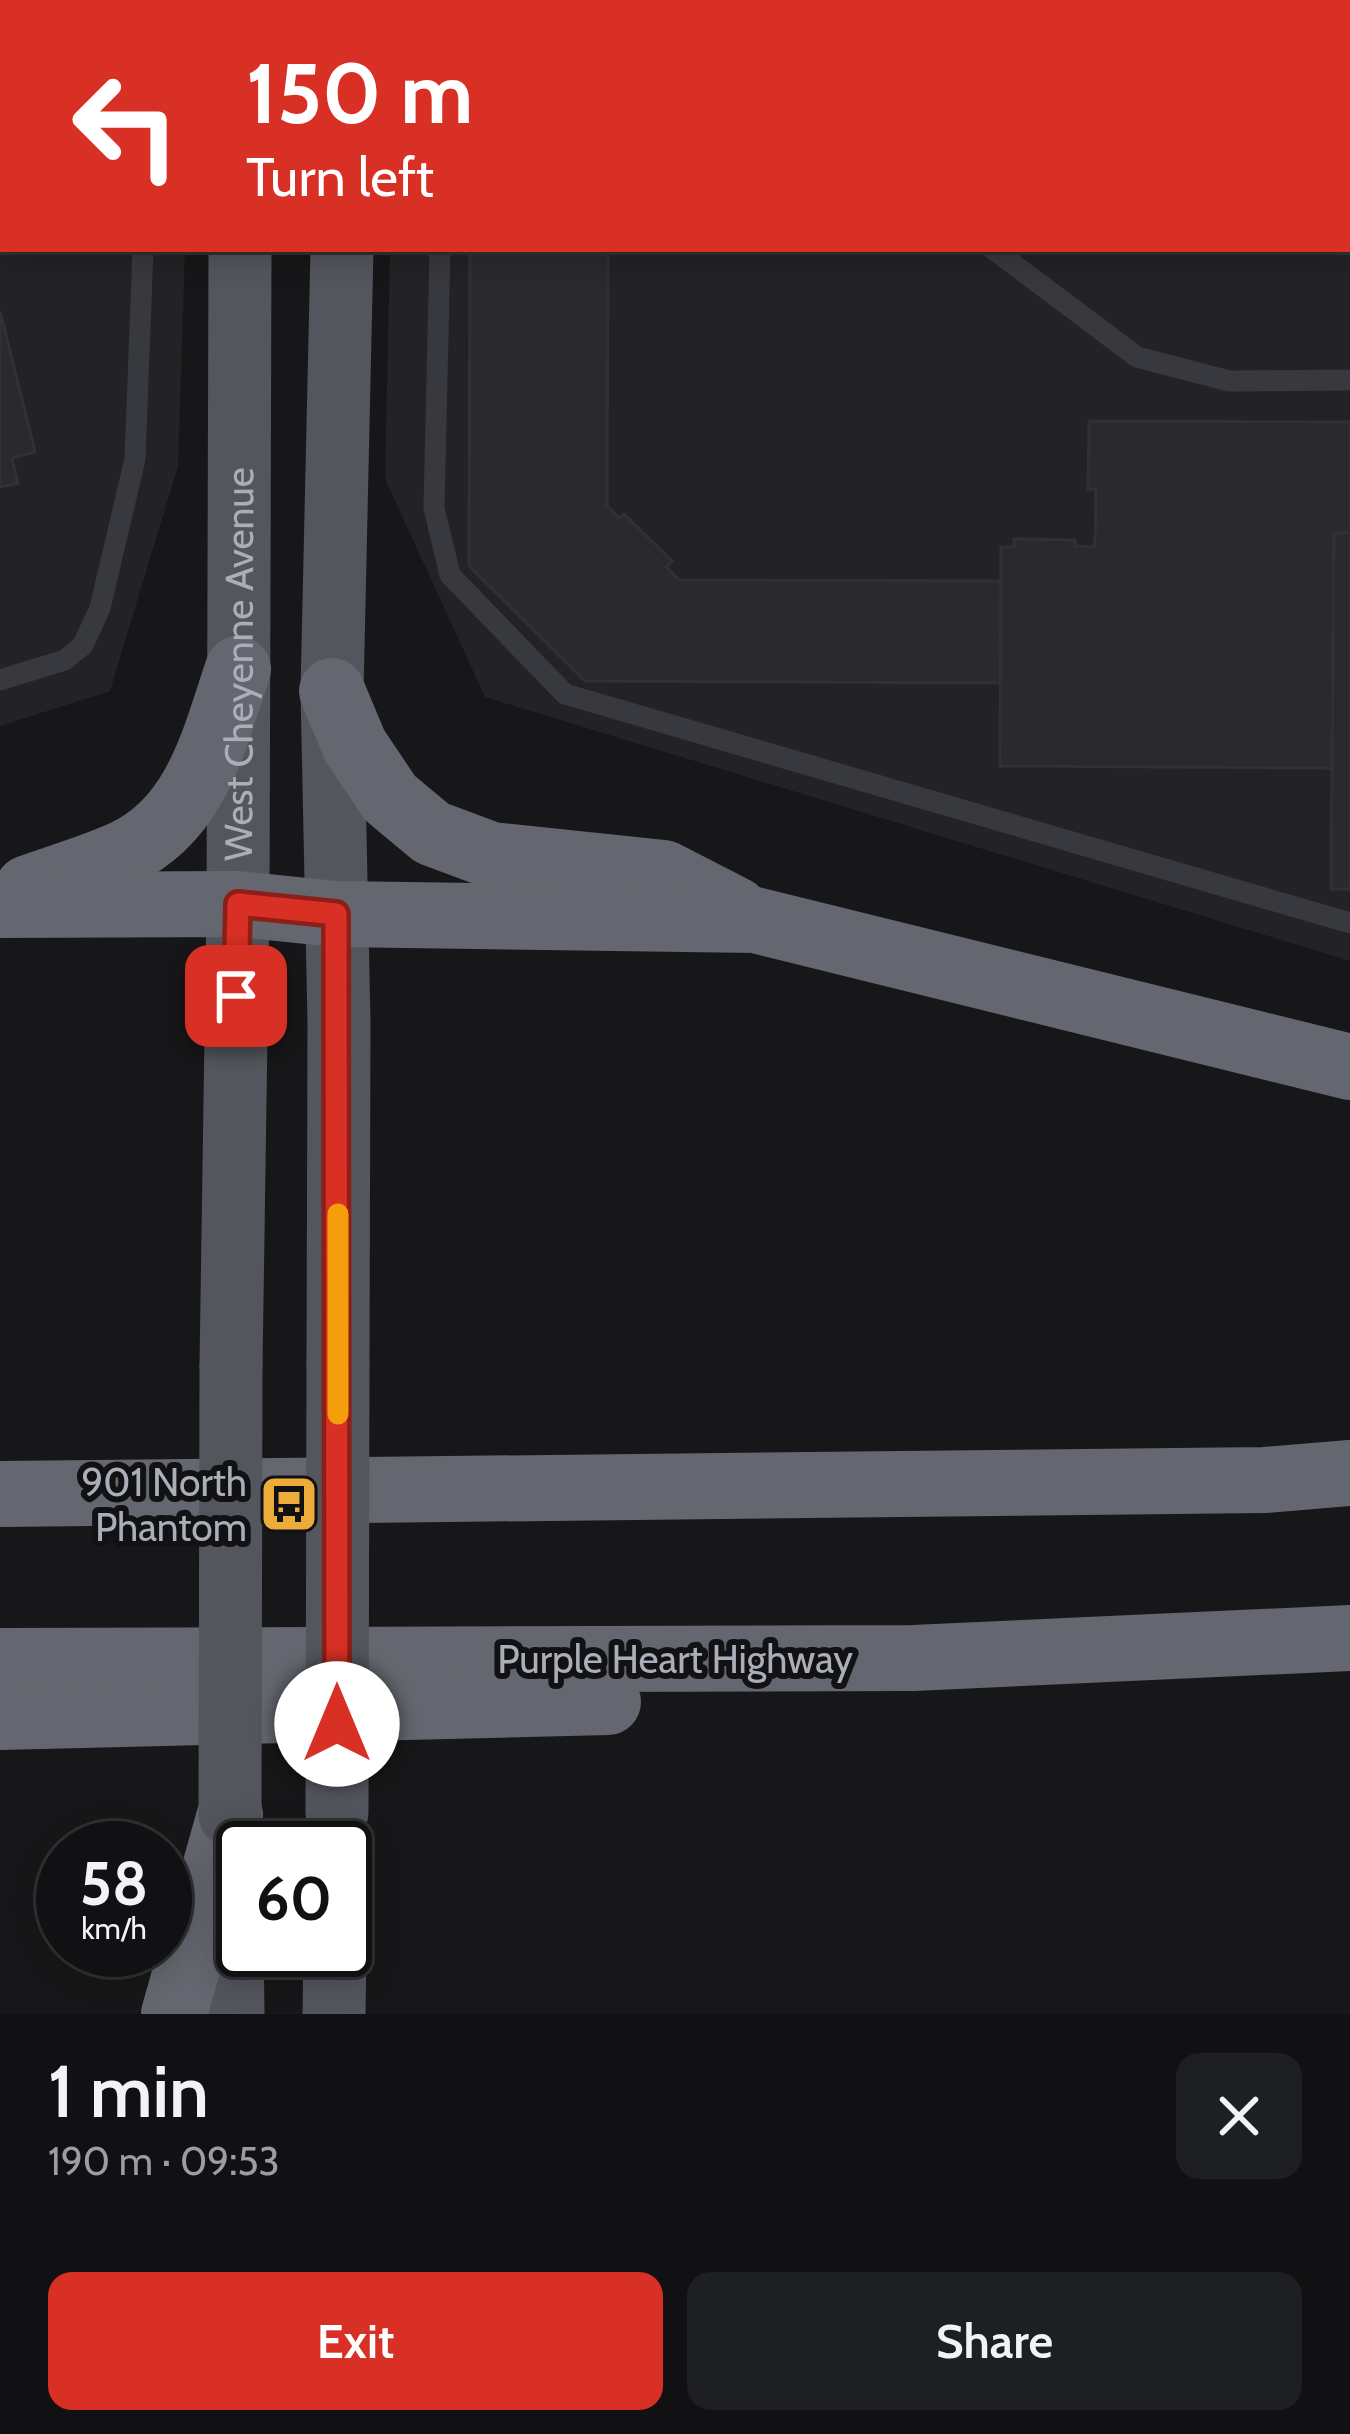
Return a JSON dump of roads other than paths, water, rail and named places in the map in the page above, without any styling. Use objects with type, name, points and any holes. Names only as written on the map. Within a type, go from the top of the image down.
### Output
[{"type":"highway","points":[[0,901],[128,852],[168,822],[196,785],[238,669]]},
{"type":"highway","points":[[332,691],[355,746],[390,798],[432,833],[491,855],[664,873],[755,920]]},
{"type":"highway","points":[[0,901],[238,904],[336,914],[755,920],[1350,1067]]},
{"type":"highway","points":[[0,1494],[1264,1480],[1350,1473]]},
{"type":"highway","name":"Purple Heart Highway","points":[[0,1661],[913,1658],[1350,1638]]},
{"type":"highway","points":[[0,1717],[600,1704],[913,1658]]},
{"type":"highway","points":[[174,2014],[230,1815]]},
{"type":"main road","name":"West Cheyenne Avenue","points":[[233,2014],[231,1366],[240,252]]},
{"type":"main road","points":[[336,1821],[332,691],[342,252]]},
{"type":"main road","points":[[334,2014],[335,1977]]},
{"type":"lane","points":[[0,680],[65,660],[83,645],[100,608],[135,458],[143,252]]},
{"type":"lane","points":[[440,252],[434,508],[450,574],[565,694],[1350,923]]},
{"type":"lane","points":[[997,252],[1137,357],[1229,381],[1350,380]]},
{"type":"place","name":"901 North Phantom","points":[[289,1504]]}]
